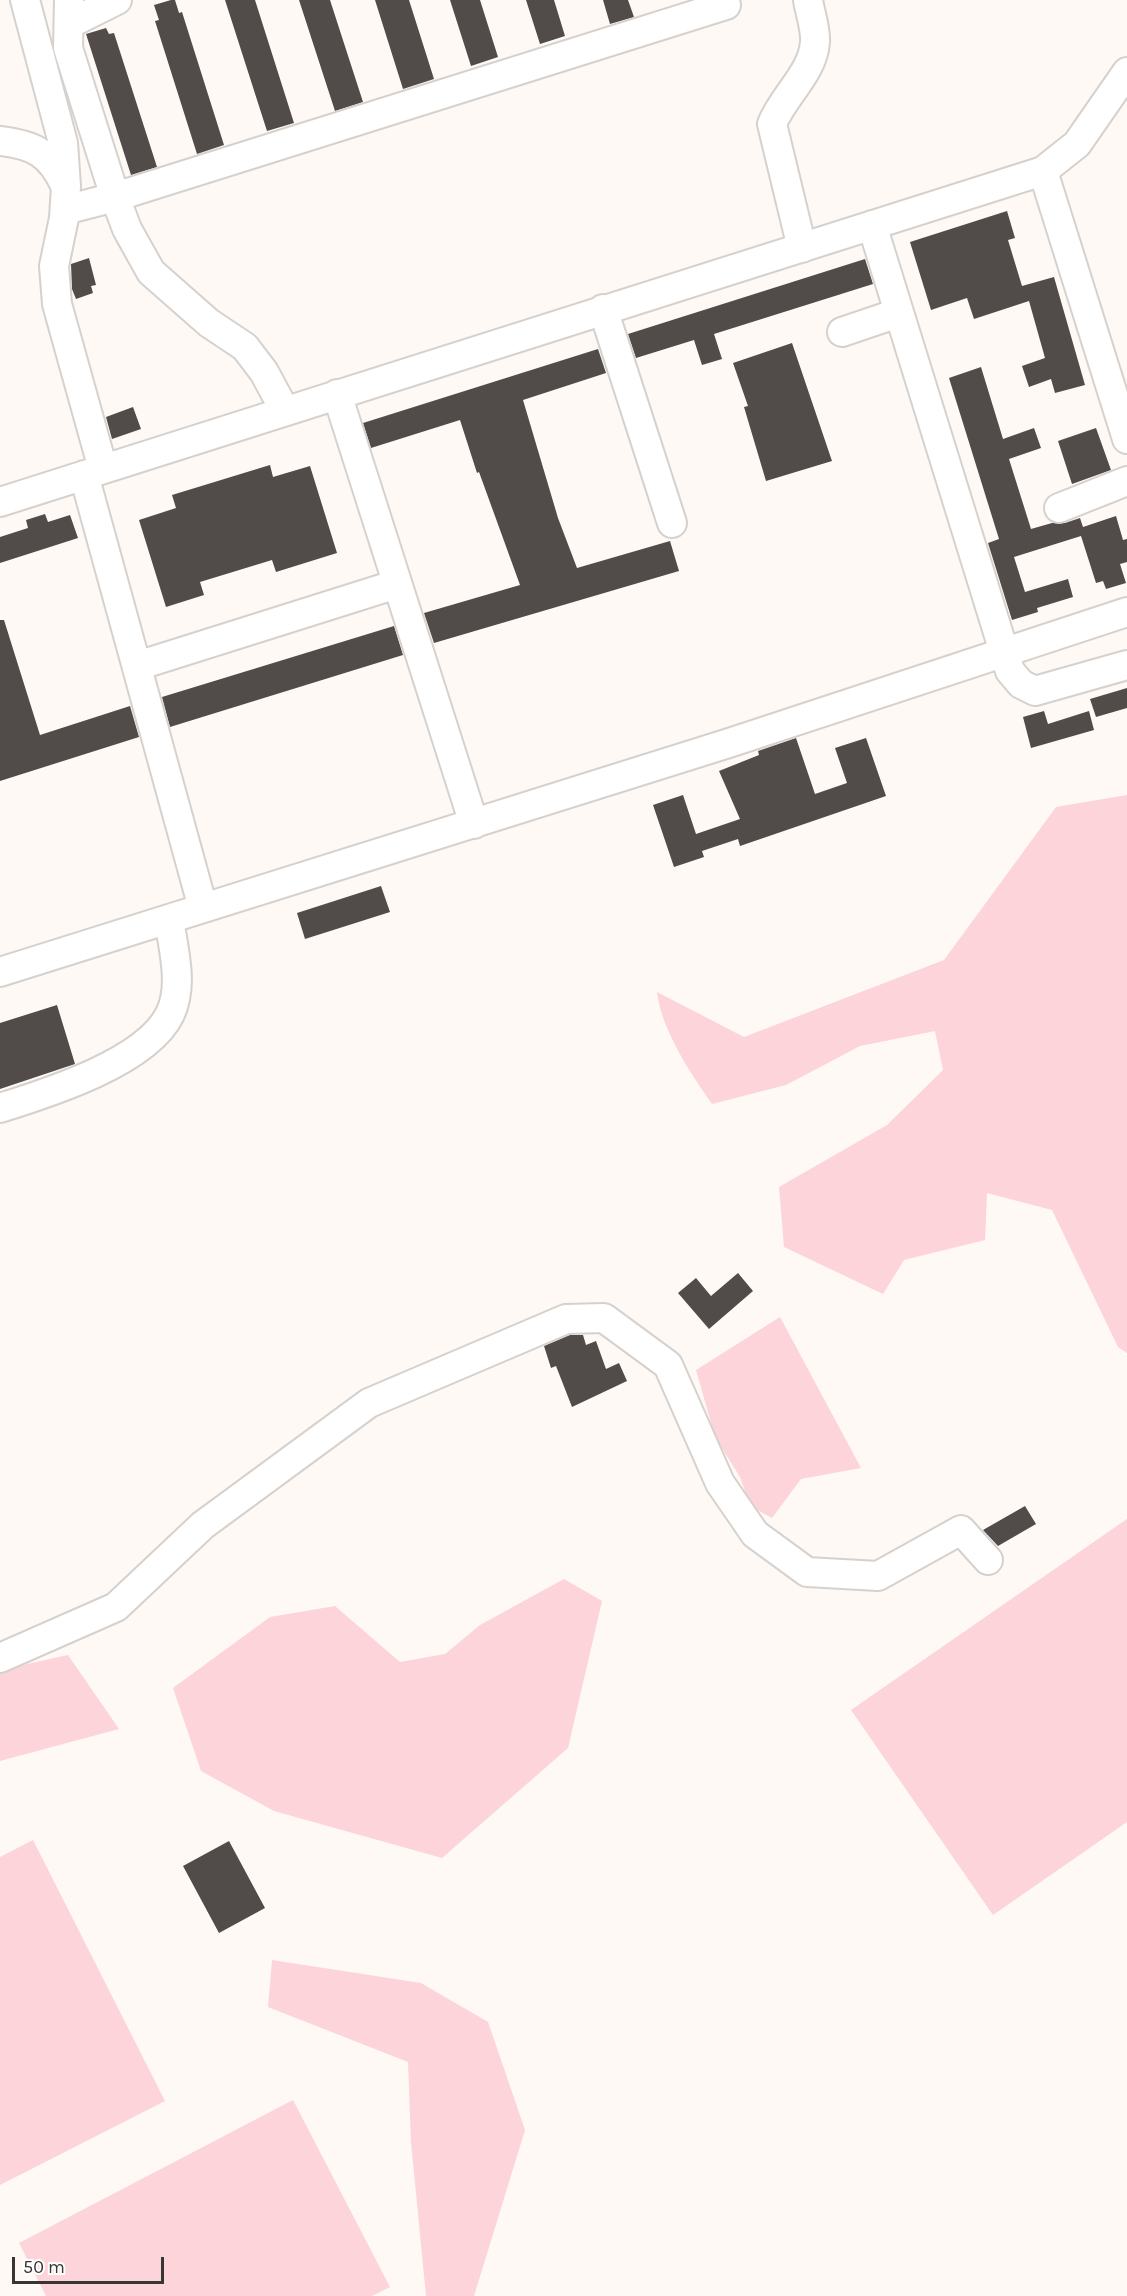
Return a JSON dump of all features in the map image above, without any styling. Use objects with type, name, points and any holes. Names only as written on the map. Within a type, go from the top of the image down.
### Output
[{"type":"street","points":[[25,0],[63,143],[66,198],[54,266],[57,304],[137,666],[203,908]]},
{"type":"street","points":[[117,0],[69,12],[68,48],[127,229],[151,272],[209,323],[244,347],[264,372],[285,411]]},
{"type":"street","points":[[66,198],[115,197],[726,5],[724,0]]},
{"type":"street","points":[[802,248],[772,124],[778,109],[811,61],[816,41],[808,0]]},
{"type":"street","points":[[0,502],[1043,171],[1077,144],[1127,72]]},
{"type":"street","points":[[0,141],[23,144],[55,164],[66,198]]},
{"type":"street","points":[[1043,171],[1127,439]]},
{"type":"street","points":[[872,225],[1010,671],[1020,684],[1035,691],[1127,665]]},
{"type":"street","points":[[603,309],[672,522]]},
{"type":"street","points":[[842,332],[898,313]]},
{"type":"street","points":[[337,394],[474,824]]},
{"type":"street","points":[[1059,508],[1127,481]]},
{"type":"street","points":[[137,666],[398,584]]},
{"type":"street","points":[[0,972],[474,824],[1127,612]]},
{"type":"street","points":[[0,1108],[39,1096],[132,1054],[153,1036],[170,1014],[176,988],[169,919]]},
{"type":"street","points":[[0,1658],[116,1607],[203,1525],[369,1403],[566,1319],[604,1318],[668,1365],[720,1483],[755,1534],[807,1572],[878,1576],[961,1530],[988,1560]]},
{"type":"shaded area","points":[[1127,795],[1127,1353],[1118,1347],[1052,1210],[987,1193],[985,1240],[904,1260],[883,1294],[784,1247],[779,1187],[887,1125],[943,1070],[935,1031],[860,1046],[786,1085],[712,1104],[686,1065],[671,1036],[664,1021],[657,992],[744,1037],[944,960],[1056,807]]},
{"type":"shaded area","points":[[780,1317],[861,1468],[801,1479],[772,1518],[750,1506],[740,1477],[715,1437],[696,1370]]},
{"type":"shaded area","points":[[1127,1519],[1127,1822],[993,1915],[851,1710]]},
{"type":"shaded area","points":[[564,1579],[602,1601],[568,1748],[442,1858],[274,1811],[201,1771],[173,1688],[270,1617],[335,1606],[400,1662],[445,1654],[480,1625]]},
{"type":"shaded area","points":[[68,1655],[119,1729],[0,1761],[0,1670]]},
{"type":"shaded area","points":[[33,1840],[165,2101],[0,2185],[0,1857]]},
{"type":"shaded area","points":[[272,1960],[421,1983],[488,2022],[525,2130],[474,2296],[426,2296],[411,2142],[408,2062],[268,2007]]},
{"type":"shaded area","points":[[293,2100],[390,2287],[372,2296],[46,2296],[19,2243]]},
{"type":"building","points":[[175,0],[179,13],[182,12],[224,145],[197,154],[155,21],[159,20],[154,5]]},
{"type":"building","points":[[225,0],[255,0],[294,123],[267,131]]},
{"type":"building","points":[[299,0],[330,0],[363,102],[335,111]]},
{"type":"building","points":[[375,0],[409,0],[434,79],[403,89]]},
{"type":"building","points":[[450,0],[480,0],[498,57],[471,66]]},
{"type":"building","points":[[526,0],[554,0],[565,36],[540,44]]},
{"type":"building","points":[[603,0],[628,0],[634,17],[610,24]]},
{"type":"building","points":[[106,28],[109,34],[114,33],[157,167],[131,175],[86,34]]},
{"type":"building","points":[[1007,211],[1015,238],[1008,240],[1022,286],[1054,277],[1085,385],[1055,393],[1051,379],[1029,387],[1022,366],[1045,358],[1029,301],[974,319],[967,298],[931,310],[910,242]]},
{"type":"building","points":[[89,258],[96,285],[91,286],[93,293],[76,299],[72,289],[71,264]]},
{"type":"building","points":[[865,259],[873,284],[714,334],[722,359],[702,365],[694,340],[636,358],[628,334]]},
{"type":"building","points":[[792,343],[832,461],[766,481],[744,407],[748,406],[733,363]]},
{"type":"building","points":[[598,349],[606,373],[523,400],[558,518],[577,568],[670,541],[679,571],[434,643],[424,613],[520,585],[479,472],[477,473],[460,420],[371,448],[363,423]]},
{"type":"building","points":[[981,367],[1003,439],[1034,428],[1041,448],[1009,459],[1031,529],[1080,518],[1083,527],[1116,516],[1123,540],[1127,539],[1127,562],[1120,564],[1126,583],[1106,589],[1103,581],[1096,583],[1081,536],[1014,557],[1025,592],[1068,579],[1073,597],[1037,608],[1038,612],[1012,620],[988,543],[999,539],[949,378]]},
{"type":"building","points":[[133,407],[141,429],[112,439],[106,417]]},
{"type":"building","points":[[1096,428],[1111,470],[1072,484],[1058,441]]},
{"type":"building","points":[[270,465],[273,477],[310,466],[337,553],[276,572],[272,560],[200,582],[204,595],[166,607],[139,520],[176,508],[172,495]]},
{"type":"building","points":[[45,514],[48,522],[70,515],[78,538],[0,563],[0,537],[28,528],[26,520]]},
{"type":"building","points":[[0,620],[4,620],[40,735],[130,706],[139,737],[0,781]]},
{"type":"building","points":[[394,626],[403,655],[170,727],[162,697]]},
{"type":"building","points":[[1127,688],[1127,708],[1096,717],[1090,699]]},
{"type":"building","points":[[1044,711],[1048,724],[1089,711],[1094,730],[1031,748],[1023,717]]},
{"type":"building","points":[[796,738],[815,794],[847,783],[835,748],[866,738],[886,796],[740,846],[738,839],[702,851],[704,857],[674,867],[653,805],[683,795],[696,834],[740,819],[719,771],[759,755],[758,751]]},
{"type":"building","points":[[381,886],[390,912],[305,939],[297,913]]},
{"type":"building","points":[[57,1005],[75,1064],[0,1089],[0,1023]]},
{"type":"building","points":[[738,1273],[753,1291],[709,1329],[678,1293],[696,1278],[711,1296]]},
{"type":"building","points":[[570,1335],[583,1335],[586,1345],[596,1341],[606,1369],[619,1363],[627,1381],[572,1407],[556,1366],[551,1368],[544,1346]]},
{"type":"building","points":[[1025,1506],[1036,1524],[998,1546],[983,1530]]},
{"type":"building","points":[[229,1841],[265,1908],[219,1933],[183,1866]]}]
